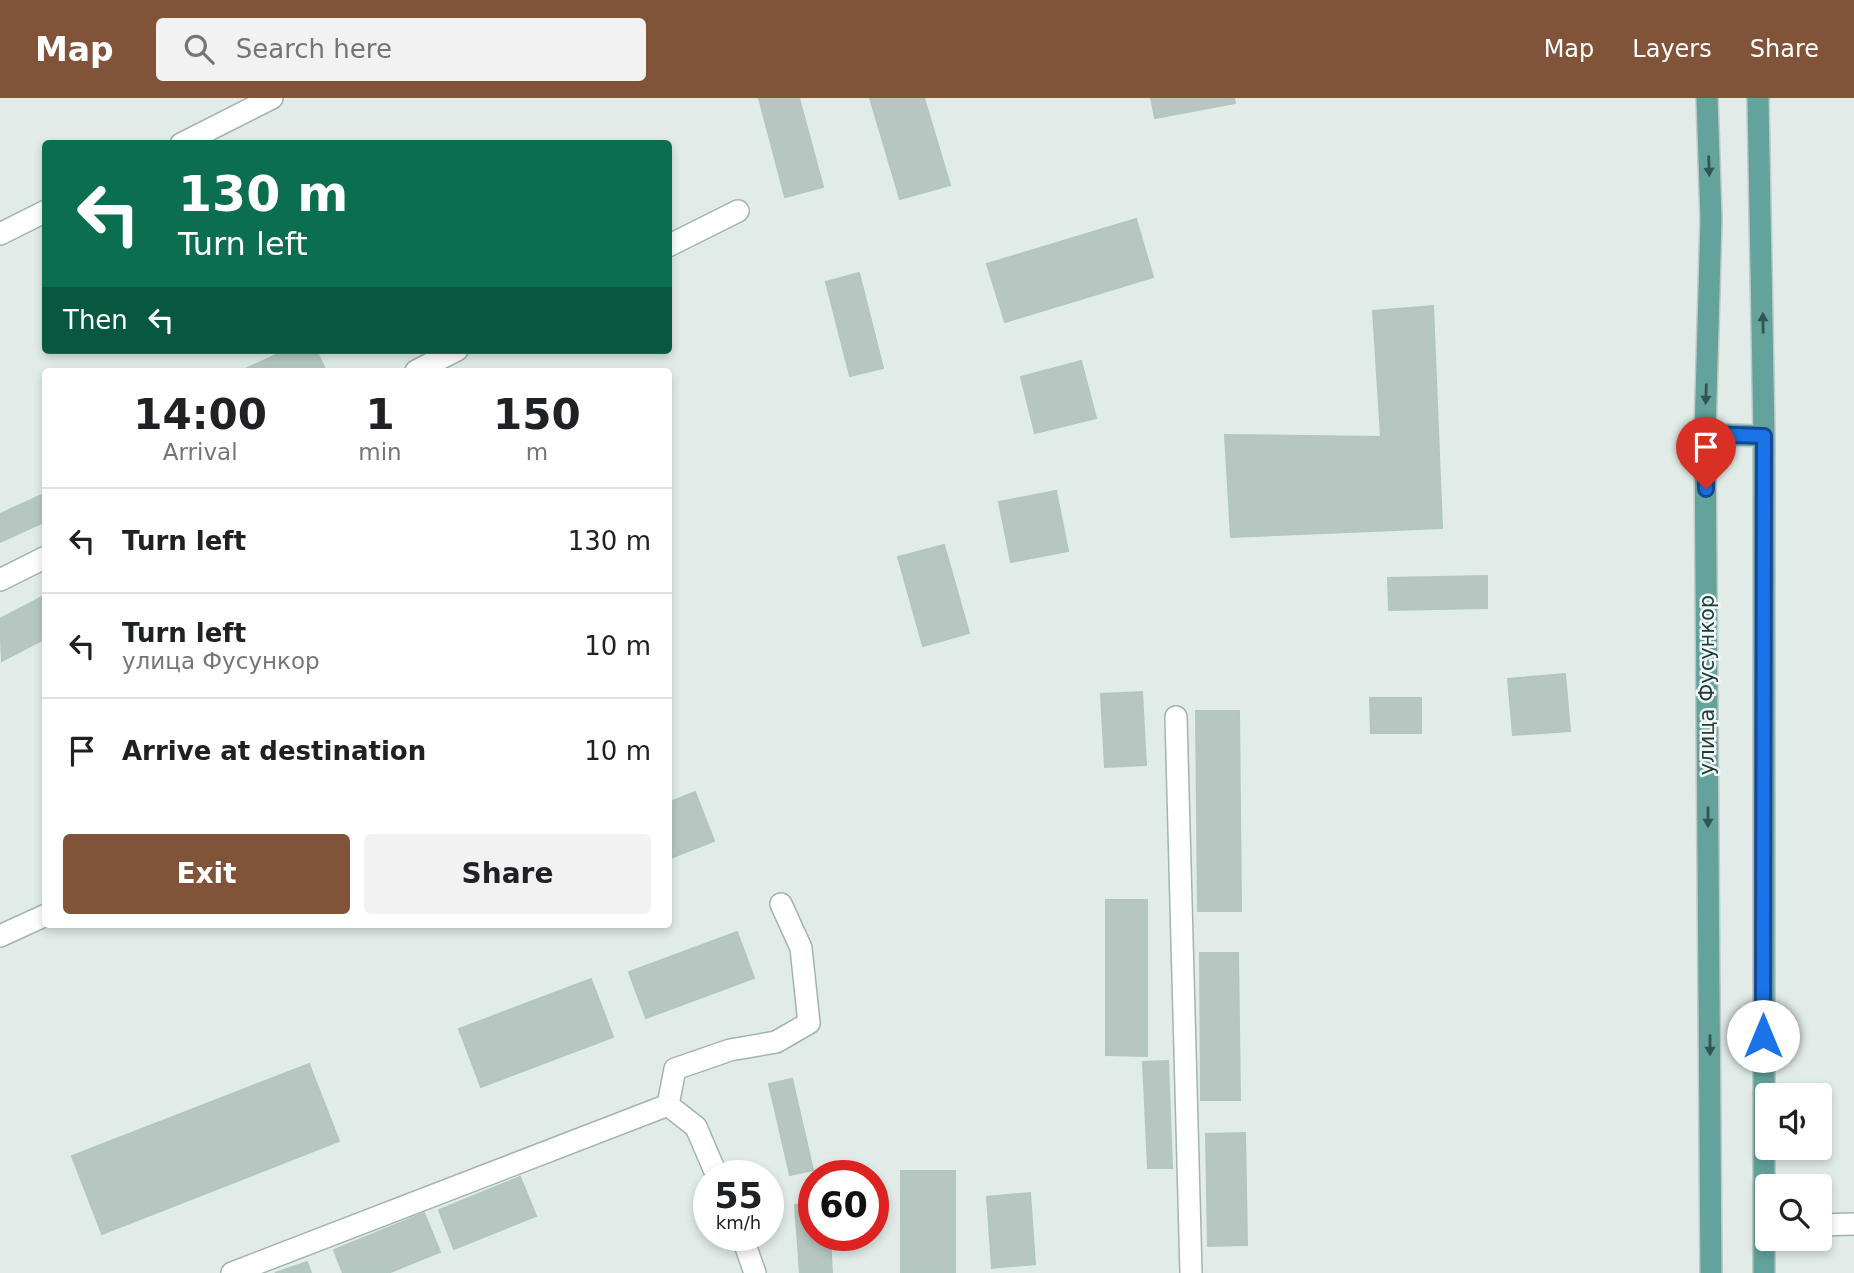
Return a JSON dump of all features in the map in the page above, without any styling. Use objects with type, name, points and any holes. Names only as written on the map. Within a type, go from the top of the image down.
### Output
[{"type":"main road","name":"улица Фусункор","points":[[1707,98],[1711,219],[1705,434],[1711,1273]]},
{"type":"main road","points":[[1758,98],[1764,436],[1765,1174]]},
{"type":"main road","points":[[1705,434],[1764,436]]},
{"type":"main road","points":[[1764,1251],[1764,1273]]},
{"type":"street","points":[[189,140],[272,98]]},
{"type":"street","points":[[672,244],[738,211]]},
{"type":"street","points":[[0,234],[42,213]]},
{"type":"street","points":[[422,368],[449,354]]},
{"type":"street","points":[[0,580],[42,559]]},
{"type":"street","points":[[1176,717],[1191,1273]]},
{"type":"street","points":[[667,1105],[675,1069],[730,1050],[776,1042],[809,1023],[801,948],[781,904]]},
{"type":"street","points":[[0,936],[42,917]]},
{"type":"street","points":[[667,1105],[696,1126],[710,1160]]},
{"type":"street","points":[[232,1273],[667,1105]]},
{"type":"street","points":[[1832,1225],[1854,1224]]},
{"type":"street","points":[[747,1251],[755,1273]]},
{"type":"building","points":[[759,98],[799,98],[823,187],[785,197]]},
{"type":"building","points":[[870,98],[924,98],[950,185],[900,199]]},
{"type":"building","points":[[1151,98],[1234,98],[1235,103],[1155,118]]},
{"type":"building","points":[[1136,219],[1153,277],[1005,322],[987,264]]},
{"type":"building","points":[[859,273],[883,368],[850,376],[826,282]]},
{"type":"building","points":[[1433,306],[1442,528],[1231,537],[1225,435],[1381,437],[1373,311]]},
{"type":"building","points":[[278,354],[318,354],[325,368],[248,368]]},
{"type":"building","points":[[1081,361],[1096,418],[1035,433],[1021,377]]},
{"type":"building","points":[[1056,491],[1068,551],[1011,562],[999,502]]},
{"type":"building","points":[[42,495],[42,523],[0,542],[0,514]]},
{"type":"building","points":[[944,545],[969,633],[923,646],[898,557]]},
{"type":"building","points":[[1487,576],[1487,608],[1389,610],[1388,578]]},
{"type":"building","points":[[42,597],[42,640],[2,661],[0,619]]},
{"type":"building","points":[[1565,674],[1570,731],[1513,735],[1508,679]]},
{"type":"building","points":[[1142,692],[1146,765],[1105,767],[1101,694]]},
{"type":"building","points":[[1370,698],[1421,698],[1421,733],[1371,733]]},
{"type":"building","points":[[1196,711],[1239,711],[1241,911],[1198,911]]},
{"type":"building","points":[[695,792],[714,841],[672,857],[672,801]]},
{"type":"building","points":[[1106,900],[1147,900],[1147,1056],[1106,1055]]},
{"type":"building","points":[[737,932],[754,978],[646,1018],[629,972]]},
{"type":"building","points":[[1200,953],[1238,953],[1240,1100],[1201,1100]]},
{"type":"building","points":[[591,979],[613,1037],[481,1087],[459,1029]]},
{"type":"building","points":[[1168,1061],[1172,1168],[1148,1168],[1143,1062]]},
{"type":"building","points":[[309,1064],[339,1141],[102,1234],[72,1156]]},
{"type":"building","points":[[792,1079],[811,1160],[798,1160],[798,1173],[790,1175],[769,1084]]},
{"type":"building","points":[[1245,1133],[1247,1245],[1208,1246],[1206,1134]]},
{"type":"building","points":[[901,1171],[955,1171],[955,1273],[901,1273]]},
{"type":"building","points":[[520,1177],[536,1216],[454,1249],[439,1210]]},
{"type":"building","points":[[1030,1193],[1035,1264],[992,1268],[987,1197]]},
{"type":"building","points":[[795,1205],[798,1205],[798,1246]]},
{"type":"building","points":[[424,1213],[440,1252],[388,1273],[343,1273],[334,1250]]},
{"type":"building","points":[[798,1251],[831,1251],[832,1273],[800,1273]]},
{"type":"building","points":[[307,1262],[311,1273],[275,1273]]},
{"type":"route","points":[[1706,489],[1705,434],[1764,436],[1763,1036]]}]
